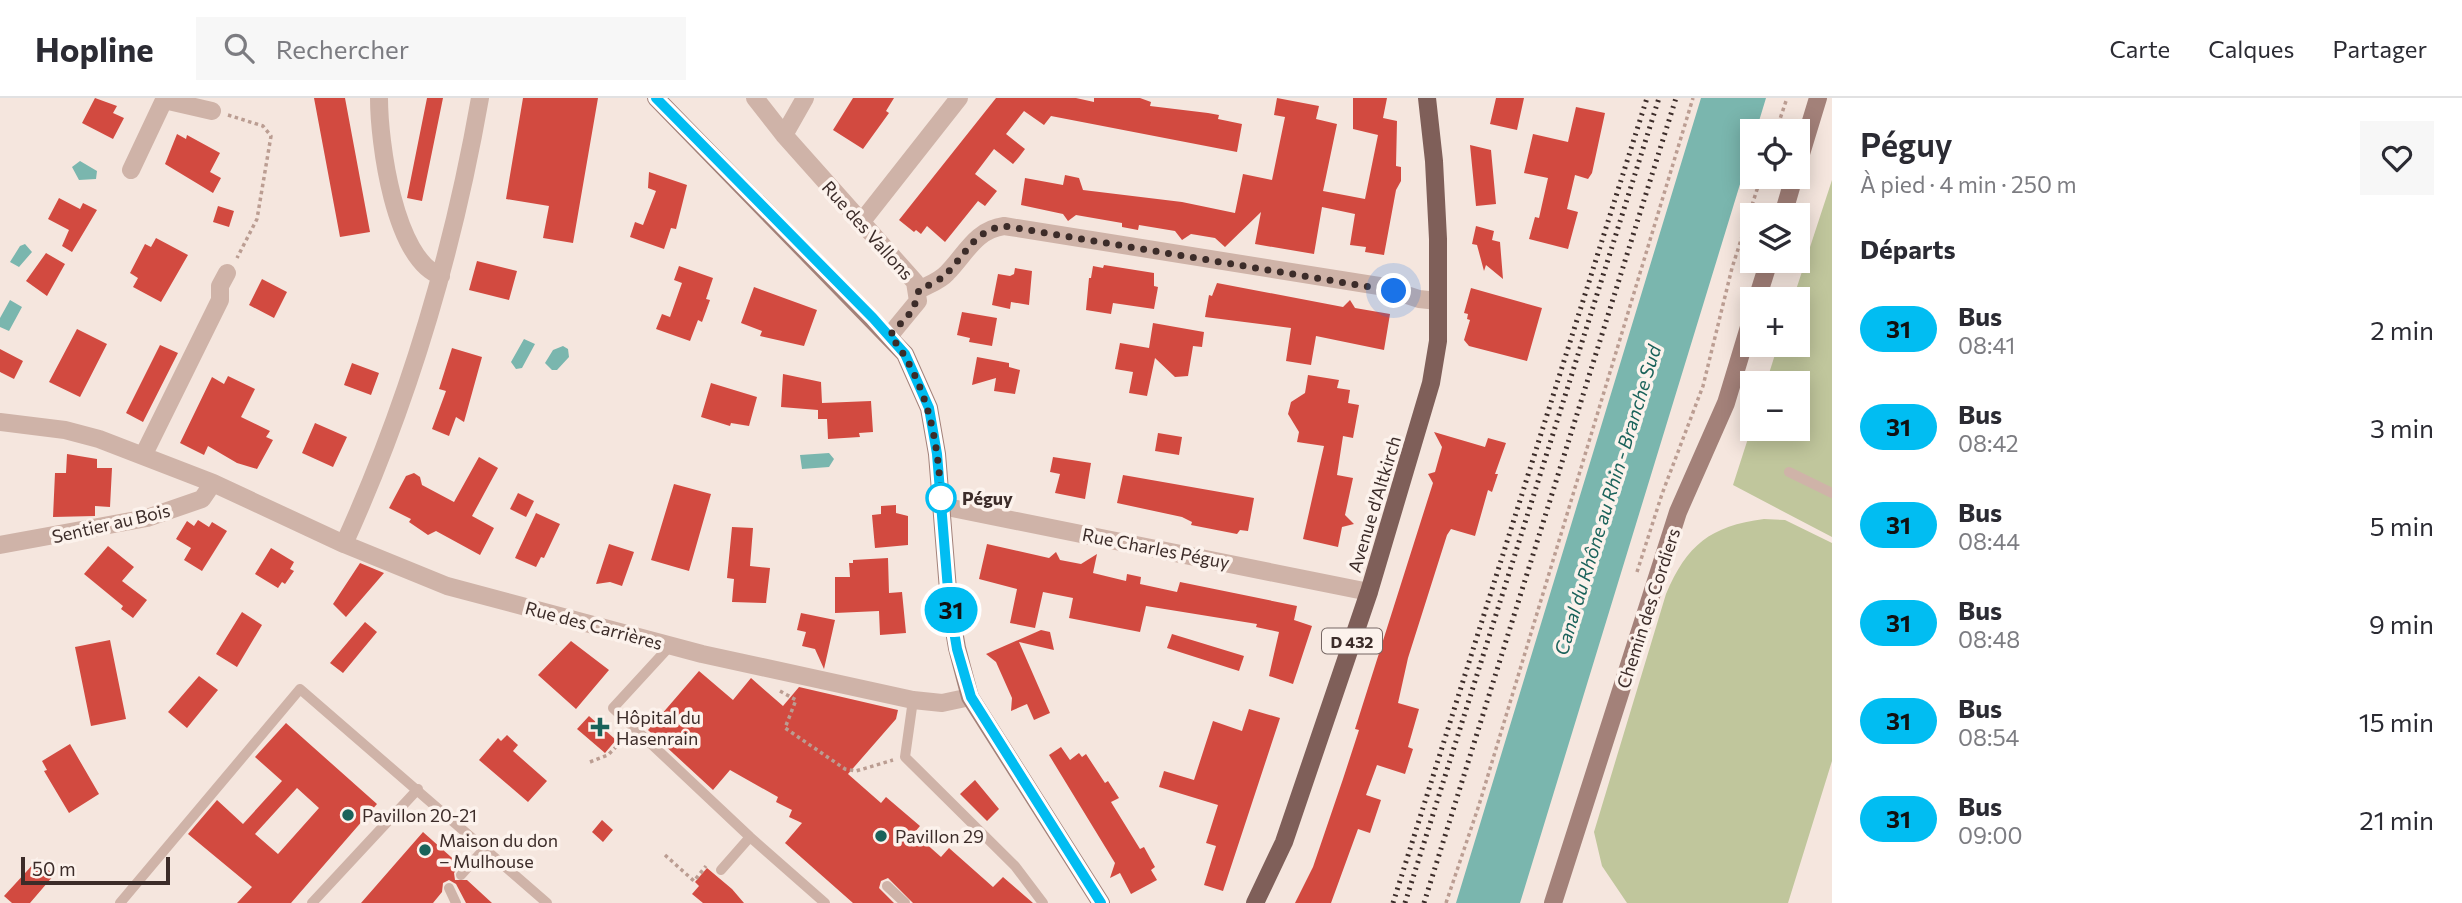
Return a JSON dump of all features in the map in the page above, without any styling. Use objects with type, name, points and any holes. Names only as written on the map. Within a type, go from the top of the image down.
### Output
[{"type":"main road","name":"Avenue d'Altkirch","points":[[1255,903],[1284,842],[1369,592],[1431,383],[1438,341],[1438,300],[1434,161],[1427,98]]},
{"type":"street","points":[[379,98],[388,176],[399,219],[414,250],[433,273],[441,276]]},
{"type":"street","points":[[344,544],[388,441],[417,361],[441,276],[480,98]]},
{"type":"street","points":[[656,98],[890,335],[905,354],[929,408],[942,506],[949,602],[957,649],[971,697],[1101,903]]},
{"type":"street","name":"Rue des Vallons","points":[[755,98],[784,135],[863,220],[915,282],[919,290],[913,310],[890,335]]},
{"type":"street","points":[[784,135],[805,98]]},
{"type":"street","points":[[863,220],[959,98]]},
{"type":"street","points":[[1810,124],[1818,98]]},
{"type":"street","points":[[131,170],[165,99],[212,111]]},
{"type":"street","points":[[919,290],[945,276],[979,234],[990,228],[1004,226],[1378,286],[1419,299],[1438,300]]},
{"type":"street","points":[[143,456],[220,300],[220,286],[228,273]]},
{"type":"street","name":"Chemin des Cordiers","points":[[1553,903],[1678,512],[1726,403],[1740,357]]},
{"type":"street","name":"Rue des Carrières","points":[[0,422],[65,430],[143,456],[213,483],[344,544],[447,586],[670,646],[913,700],[942,703],[971,697]]},
{"type":"street","name":"Sentier au Bois","points":[[0,545],[147,518],[202,499],[213,483]]},
{"type":"street","name":"Rue Charles Péguy","points":[[942,506],[1369,592]]},
{"type":"lane","points":[[1789,472],[1832,493]]},
{"type":"lane","points":[[670,646],[613,708],[750,837],[825,903]]},
{"type":"lane","points":[[120,903],[300,689],[547,903]]},
{"type":"lane","points":[[913,700],[905,757],[1015,866],[1043,903]]},
{"type":"lane","points":[[312,903],[418,789]]},
{"type":"lane","points":[[721,870],[750,837]]},
{"type":"lane","points":[[461,875],[485,849]]},
{"type":"lane","points":[[887,886],[905,903]]},
{"type":"lane","points":[[449,888],[456,903]]},
{"type":"path","points":[[1446,903],[1479,805],[1693,98]]},
{"type":"path","points":[[1780,119],[1787,98]]},
{"type":"path","points":[[212,111],[263,126],[271,136],[257,219],[228,273]]},
{"type":"path","points":[[773,686],[796,700],[785,728],[845,769],[856,771],[905,757]]},
{"type":"path","points":[[590,762],[608,755],[627,735]]},
{"type":"path","points":[[665,855],[694,881],[699,874]]},
{"type":"green space","points":[[1832,180],[1832,537],[1733,485],[1747,441],[1810,441],[1810,371],[1770,371],[1774,357],[1810,357],[1810,287],[1797,287],[1802,273],[1810,273],[1810,247]]},
{"type":"green space","points":[[1764,519],[1785,520],[1832,543],[1832,761],[1788,903],[1627,903],[1602,866],[1594,832],[1666,594],[1683,563],[1703,541],[1729,527]]},
{"type":"water","name":"Canal du Rhône au Rhin - Branche Sud","points":[[1701,98],[1766,98],[1760,119],[1740,119],[1740,184],[1520,903],[1456,903]]},
{"type":"water","points":[[80,161],[97,171],[96,179],[79,180],[72,167]]},
{"type":"water","points":[[25,244],[32,252],[19,267],[10,262],[20,246]]},
{"type":"water","points":[[10,300],[22,307],[9,331],[0,327],[0,318]]},
{"type":"water","points":[[524,339],[535,344],[522,368],[516,369],[511,362]]},
{"type":"water","points":[[563,346],[568,349],[569,357],[557,370],[552,370],[545,363],[553,350]]},
{"type":"water","points":[[829,453],[834,459],[829,467],[802,469],[800,455]]},
{"type":"building","points":[[95,98],[117,106],[113,113],[124,118],[113,139],[82,123]]},
{"type":"building","points":[[314,98],[345,98],[370,232],[340,237]]},
{"type":"building","points":[[427,98],[443,98],[422,201],[407,198]]},
{"type":"building","points":[[523,98],[598,98],[573,243],[543,238],[549,206],[506,199]]},
{"type":"building","points":[[853,98],[894,98],[886,111],[889,113],[863,149],[833,130]]},
{"type":"building","points":[[996,98],[1076,98],[1094,102],[1094,98],[1140,98],[1151,102],[1150,106],[1219,115],[1218,119],[1242,124],[1237,152],[1051,116],[1044,125],[1024,111],[1006,134],[1025,149],[1019,157],[1013,164],[994,149],[975,174],[997,191],[985,206],[978,201],[945,242],[927,226],[921,234],[916,230],[914,232],[899,220]]},
{"type":"building","points":[[1277,98],[1319,106],[1316,119],[1337,124],[1323,191],[1365,199],[1378,135],[1353,129],[1353,98],[1387,98],[1383,118],[1397,121],[1396,166],[1401,167],[1401,181],[1396,190],[1384,255],[1365,252],[1366,247],[1350,245],[1355,214],[1322,207],[1314,254],[1255,244],[1261,212],[1225,247],[1215,238],[1191,234],[1182,240],[1175,231],[1139,225],[1138,230],[1122,227],[1122,223],[1076,215],[1068,221],[1063,214],[1021,205],[1025,178],[1063,185],[1065,175],[1079,178],[1083,190],[1182,202],[1235,213],[1243,174],[1272,180],[1285,117],[1274,115]]},
{"type":"building","points":[[1496,98],[1524,98],[1517,130],[1490,124]]},
{"type":"building","points":[[1576,107],[1605,113],[1592,173],[1588,179],[1575,175],[1567,209],[1578,212],[1568,249],[1529,239],[1535,217],[1539,218],[1548,178],[1524,173],[1533,134],[1568,142]]},
{"type":"building","points":[[177,134],[186,139],[187,135],[220,153],[210,172],[221,178],[213,193],[165,164]]},
{"type":"building","points":[[1470,145],[1491,150],[1496,204],[1476,206]]},
{"type":"building","points":[[649,172],[687,185],[676,229],[671,228],[664,249],[630,237],[635,222],[643,225],[656,191],[648,188]]},
{"type":"building","points":[[59,198],[80,209],[83,203],[97,210],[72,252],[62,246],[69,230],[48,219]]},
{"type":"building","points":[[218,206],[234,211],[229,227],[213,222]]},
{"type":"building","points":[[1476,226],[1494,231],[1492,240],[1500,242],[1503,279],[1486,265],[1484,271],[1477,245],[1472,244]]},
{"type":"building","points":[[156,238],[188,255],[161,302],[133,287],[138,278],[130,273],[145,244],[151,247]]},
{"type":"building","points":[[46,253],[65,264],[47,296],[26,281]]},
{"type":"building","points":[[477,261],[517,271],[509,300],[469,290]]},
{"type":"building","points":[[1104,265],[1154,273],[1154,286],[1158,287],[1154,309],[1113,303],[1111,314],[1086,310],[1093,266],[1103,268]]},
{"type":"building","points":[[679,266],[713,278],[706,299],[710,300],[702,322],[698,320],[690,341],[656,329],[662,314],[670,317],[682,283],[674,280]]},
{"type":"building","points":[[1015,268],[1032,271],[1029,305],[1011,302],[1010,309],[992,305],[998,274],[1010,276],[1014,274]]},
{"type":"building","points":[[262,279],[287,292],[274,318],[249,305]]},
{"type":"building","points":[[1217,283],[1343,307],[1350,300],[1355,308],[1390,314],[1384,350],[1316,336],[1311,365],[1286,361],[1291,328],[1205,317],[1209,295],[1212,296]]},
{"type":"building","points":[[754,287],[817,310],[804,346],[760,336],[762,331],[741,323]]},
{"type":"building","points":[[1471,288],[1542,308],[1527,361],[1469,346],[1464,340],[1470,320],[1467,319],[1468,314],[1464,313]]},
{"type":"building","points":[[962,312],[997,318],[992,346],[969,342],[970,338],[957,335]]},
{"type":"building","points":[[1153,323],[1204,332],[1202,347],[1193,346],[1188,376],[1175,377],[1155,358],[1147,396],[1129,393],[1133,372],[1115,369],[1120,343],[1149,348]]},
{"type":"building","points":[[77,329],[107,344],[80,397],[49,382]]},
{"type":"building","points":[[160,345],[178,353],[143,422],[126,413]]},
{"type":"building","points":[[452,348],[482,357],[464,422],[456,417],[449,436],[432,429],[446,391],[439,389]]},
{"type":"building","points":[[0,349],[23,361],[14,379],[0,372]]},
{"type":"building","points":[[977,357],[1009,363],[1009,367],[1020,370],[1015,394],[994,391],[996,378],[972,385]]},
{"type":"building","points":[[352,363],[379,373],[371,395],[344,385]]},
{"type":"building","points":[[783,374],[821,382],[822,403],[871,401],[873,432],[859,433],[860,437],[828,439],[827,419],[818,419],[818,410],[781,407]]},
{"type":"building","points":[[1308,375],[1339,380],[1337,388],[1350,390],[1348,403],[1359,405],[1353,438],[1343,436],[1337,475],[1353,478],[1345,515],[1354,524],[1342,527],[1338,547],[1303,539],[1324,446],[1297,442],[1299,432],[1288,414],[1291,402],[1305,393]]},
{"type":"building","points":[[228,376],[255,389],[241,417],[270,431],[266,437],[273,440],[257,469],[237,463],[208,446],[204,455],[180,443],[212,377],[224,384]]},
{"type":"building","points":[[711,383],[757,397],[749,426],[731,423],[730,426],[701,417]]},
{"type":"building","points":[[315,423],[347,437],[333,467],[302,453]]},
{"type":"building","points":[[1434,432],[1485,447],[1488,438],[1506,443],[1495,474],[1498,474],[1492,492],[1488,490],[1475,536],[1451,529],[1447,535],[1408,658],[1398,703],[1419,709],[1408,747],[1413,749],[1405,774],[1377,765],[1366,795],[1381,800],[1370,833],[1358,829],[1331,903],[1295,903],[1313,867],[1343,779],[1359,730],[1355,729],[1433,483],[1428,474],[1435,472],[1442,447]]},
{"type":"building","points":[[1158,433],[1182,437],[1179,455],[1155,451]]},
{"type":"building","points":[[67,454],[97,459],[97,468],[112,468],[110,507],[95,506],[95,516],[53,517],[55,473],[66,473]]},
{"type":"building","points":[[479,457],[498,468],[472,516],[494,528],[480,555],[436,531],[428,535],[409,522],[411,519],[389,508],[406,476],[414,473],[420,477],[422,485],[454,502]]},
{"type":"building","points":[[1053,457],[1091,463],[1085,499],[1055,493],[1060,474],[1050,472]]},
{"type":"building","points":[[1123,475],[1254,498],[1248,531],[1240,530],[1237,534],[1191,525],[1192,522],[1182,517],[1117,503]]},
{"type":"building","points":[[674,484],[711,494],[689,571],[651,560]]},
{"type":"building","points":[[518,493],[534,501],[526,517],[510,509]]},
{"type":"building","points":[[896,505],[896,513],[908,516],[908,545],[875,548],[872,515],[881,514],[881,506]]},
{"type":"building","points":[[536,513],[560,524],[544,558],[541,557],[536,567],[515,558]]},
{"type":"building","points":[[198,520],[209,527],[212,522],[227,531],[202,571],[184,560],[191,548],[176,539],[187,521],[194,526]]},
{"type":"building","points":[[732,527],[753,528],[750,566],[770,568],[766,603],[732,602],[734,579],[727,578]]},
{"type":"building","points":[[609,544],[634,552],[622,586],[610,582],[596,584]]},
{"type":"building","points":[[987,544],[1049,558],[1056,552],[1060,560],[1081,564],[1097,554],[1093,573],[1126,581],[1127,574],[1141,577],[1140,584],[1177,592],[1180,582],[1297,606],[1294,620],[1312,626],[1293,684],[1269,676],[1279,632],[1256,627],[1257,624],[1146,606],[1140,632],[1069,618],[1073,598],[1043,592],[1035,628],[1010,623],[1017,589],[979,579]]},
{"type":"building","points":[[108,546],[134,567],[122,581],[147,600],[133,618],[121,609],[123,606],[84,574]]},
{"type":"building","points":[[271,548],[294,562],[290,569],[294,571],[285,584],[282,582],[278,588],[255,574]]},
{"type":"building","points":[[888,558],[889,593],[902,592],[906,633],[880,635],[879,611],[835,613],[835,577],[850,577],[849,563],[853,563],[853,560]]},
{"type":"building","points":[[360,563],[384,573],[346,617],[333,604]]},
{"type":"building","points":[[242,612],[262,625],[237,667],[216,654]]},
{"type":"building","points":[[801,613],[835,620],[824,669],[815,649],[802,646],[806,632],[797,630]]},
{"type":"building","points":[[365,622],[377,632],[343,673],[330,663]]},
{"type":"building","points":[[1041,630],[1050,632],[1054,650],[1019,642],[1050,713],[1034,720],[1027,704],[1011,711],[1012,698],[996,662],[986,654]]},
{"type":"building","points":[[1172,634],[1244,656],[1239,671],[1167,648]]},
{"type":"building","points":[[110,640],[126,719],[91,726],[75,647]]},
{"type":"building","points":[[571,641],[609,670],[576,709],[538,675]]},
{"type":"building","points":[[699,671],[733,700],[751,678],[783,706],[799,687],[898,710],[896,719],[848,774],[881,803],[886,797],[920,826],[914,833],[941,857],[949,848],[993,887],[1003,877],[1033,903],[913,903],[888,878],[881,881],[879,888],[894,903],[853,903],[785,843],[802,823],[789,817],[792,810],[776,802],[778,797],[730,770],[713,790],[648,730]]},
{"type":"building","points":[[199,676],[218,690],[187,728],[168,712]]},
{"type":"building","points":[[1249,709],[1280,718],[1223,891],[1204,885],[1216,846],[1206,843],[1218,805],[1159,787],[1164,771],[1194,780],[1213,721],[1242,731]]},
{"type":"building","points":[[589,716],[616,740],[605,753],[577,729]]},
{"type":"building","name":"Pavillon 20-21","points":[[286,723],[377,804],[291,903],[237,903],[252,887],[188,834],[217,800],[243,824],[282,781],[255,757]],"holes":[[[297,788],[319,808],[278,854],[255,834]]]},
{"type":"building","points":[[507,735],[518,745],[513,751],[547,781],[528,802],[479,760],[498,738],[501,741]]},
{"type":"building","points":[[70,744],[99,794],[69,813],[44,771],[47,770],[42,761]]},
{"type":"building","points":[[1061,747],[1070,760],[1079,753],[1082,757],[1086,754],[1105,783],[1108,781],[1119,798],[1111,802],[1140,849],[1144,847],[1155,867],[1151,870],[1157,880],[1131,894],[1120,873],[1110,878],[1115,863],[1049,755]]},
{"type":"building","points":[[975,780],[999,809],[987,821],[960,794]]},
{"type":"building","points":[[602,820],[613,830],[603,842],[592,832]]},
{"type":"building","name":"Maison du don – Mulhouse","points":[[423,832],[460,865],[454,873],[455,880],[467,880],[492,903],[466,903],[456,884],[449,880],[443,883],[442,892],[433,903],[361,903]]},
{"type":"building","points":[[37,860],[54,875],[30,903],[12,903],[4,896]]},
{"type":"building","points":[[707,868],[744,903],[703,903],[692,894],[699,886],[695,882]]},
{"type":"railway","points":[[1393,903],[1647,98]]},
{"type":"railway","points":[[1405,903],[1659,98]]},
{"type":"railway","points":[[1424,903],[1676,98]]},
{"type":"bus line","name":"31","points":[[656,98],[727,173],[890,335],[905,354],[929,408],[937,454],[949,602],[957,649],[971,697],[1082,868],[1101,903]]},
{"type":"place","name":"Péguy","points":[[941,498]]},
{"type":"place","name":"Hôpital du Hasenrain","points":[[600,727]]},
{"type":"place","name":"Pavillon 20-21","points":[[348,815]]},
{"type":"place","name":"Pavillon 29","points":[[881,836]]},
{"type":"place","name":"Maison du don – Mulhouse","points":[[425,850]]},
{"type":"route","points":[[941,498],[929,408],[905,354],[890,335],[913,310],[918,301],[919,290],[945,276],[979,234],[990,228],[1004,226],[1378,286],[1394,291]]}]
